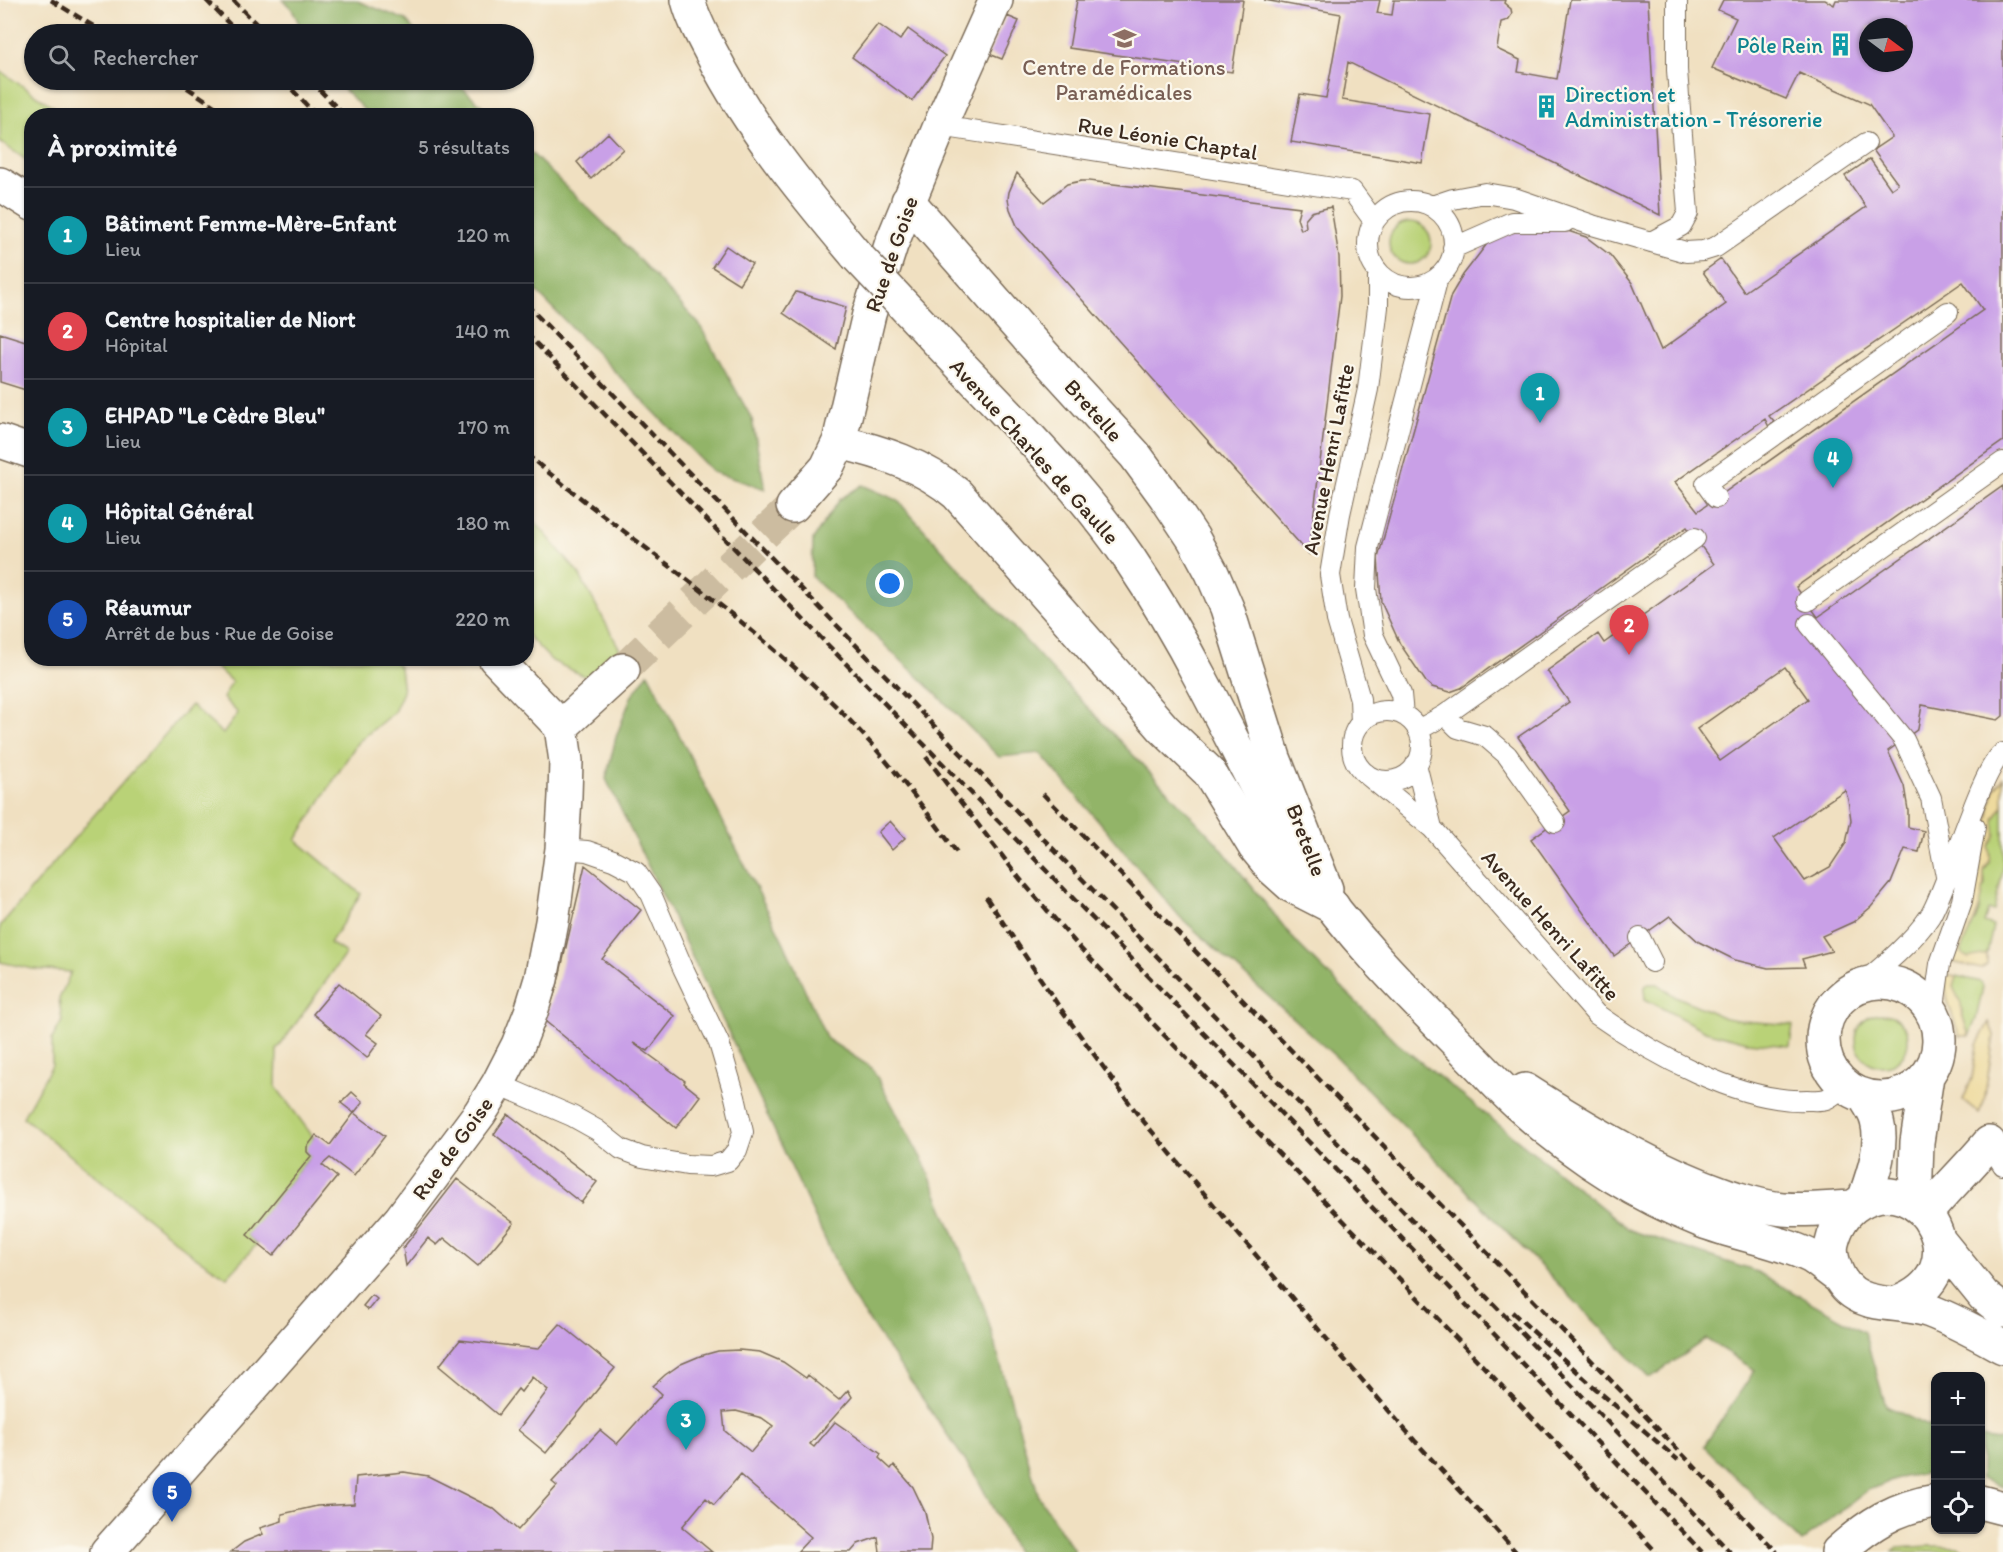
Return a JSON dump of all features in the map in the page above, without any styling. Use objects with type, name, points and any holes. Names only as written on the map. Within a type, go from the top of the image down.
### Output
[{"type":"street","name":"Avenue Charles de Gaulle","points":[[688,0],[728,85],[798,186],[856,255],[1060,472],[1100,518],[1129,558],[1173,629],[1275,821],[1305,870],[1373,958],[1525,1111],[1594,1166],[1704,1222],[1778,1244],[1813,1258],[1839,1277]]},
{"type":"street","name":"Rue de Goise","points":[[793,506],[827,467],[839,442],[869,314],[891,245],[940,126],[996,0]]},
{"type":"street","points":[[0,183],[24,199]]},
{"type":"street","name":"Bretelle","points":[[908,201],[1027,337],[1135,455],[1166,496],[1193,538],[1227,608],[1274,758],[1333,907]]},
{"type":"street","points":[[0,441],[24,449]]},
{"type":"street","name":"Bretelle","points":[[839,442],[866,448],[911,464],[938,478],[957,494],[1164,729],[1209,772],[1255,848],[1273,869],[1292,886],[1333,907]]},
{"type":"street","points":[[503,666],[561,727],[623,670]]},
{"type":"street","name":"Rue de Goise","points":[[107,1552],[400,1220],[480,1113],[498,1084],[518,1045],[542,979],[562,849],[566,761],[561,727]]},
{"type":"street","points":[[1854,1091],[1881,1099],[1899,1096],[1914,1088],[1927,1076],[1935,1062],[1939,1046],[1938,1030],[1933,1014],[1923,999],[1909,989],[1892,983],[1875,982],[1858,987],[1842,997],[1831,1011],[1824,1026],[1823,1043],[1826,1059],[1833,1074],[1854,1091],[1878,1122],[1879,1140],[1874,1174],[1858,1204]]},
{"type":"street","name":"Avenue Charles de Gaulle","points":[[1472,1058],[1566,1116],[1669,1172],[1713,1190],[1782,1209],[1858,1204]]},
{"type":"street","points":[[1897,1303],[1913,1297],[1925,1287],[1939,1258],[1927,1220],[1917,1142],[1927,1076]]},
{"type":"street","points":[[1927,1220],[1948,1186],[1972,1163],[1996,1154]]},
{"type":"street","points":[[2003,1311],[1984,1296],[1927,1220],[1899,1197],[1881,1195],[1858,1204],[1842,1218],[1834,1232],[1831,1248],[1833,1263],[1839,1277],[1850,1291],[1864,1300],[1880,1304],[1897,1303],[1927,1310],[1962,1324],[2003,1347]]},
{"type":"street","points":[[1838,1552],[1872,1524],[1893,1512],[1931,1502]]},
{"type":"street","points":[[1985,1503],[2003,1508]]},
{"type":"lane","points":[[1651,242],[1681,226],[1688,213],[1677,70],[1677,0]]},
{"type":"lane","name":"Rue Léonie Chaptal","points":[[940,126],[1352,191],[1374,221]]},
{"type":"lane","points":[[1432,206],[1485,193],[1514,198],[1592,225],[1686,252],[1703,251],[1716,247],[1866,143]]},
{"type":"lane","points":[[1406,200],[1420,201],[1432,206],[1442,213],[1453,236],[1453,248],[1445,269],[1438,277],[1426,284],[1414,287],[1388,281],[1371,261],[1367,247],[1374,221],[1383,211],[1406,200]]},
{"type":"lane","points":[[1453,248],[1512,222],[1566,222],[1592,225]]},
{"type":"lane","name":"Avenue Henri Lafitte","points":[[1361,723],[1360,699],[1337,620],[1330,575],[1340,514],[1368,389],[1378,306],[1378,272]]},
{"type":"lane","points":[[1403,715],[1401,694],[1373,635],[1366,589],[1368,547],[1438,277]]},
{"type":"lane","points":[[1716,498],[1706,484],[1948,312]]},
{"type":"lane","points":[[1807,601],[2003,462]]},
{"type":"lane","points":[[1418,730],[1445,715],[1695,538]]},
{"type":"lane","points":[[1809,624],[1904,740],[1931,798],[1946,876]]},
{"type":"lane","points":[[1381,711],[1392,711],[1403,715],[1412,721],[1418,730],[1422,742],[1421,754],[1416,764],[1401,778],[1376,779],[1365,773],[1353,755],[1352,743],[1355,732],[1370,715],[1381,711]]},
{"type":"lane","points":[[1445,715],[1458,728],[1485,736],[1507,754],[1555,822]]},
{"type":"lane","points":[[1858,987],[1887,964],[1929,916],[1988,771],[1997,757],[2003,753]]},
{"type":"lane","name":"Avenue Henri Lafitte","points":[[1416,764],[1432,828]]},
{"type":"lane","name":"Avenue Henri Lafitte","points":[[1365,773],[1432,828],[1596,1014],[1627,1036],[1728,1086],[1789,1101],[1826,1100],[1854,1091]]},
{"type":"lane","points":[[1933,1014],[1940,964],[1962,901],[1981,791]]},
{"type":"lane","points":[[498,1084],[572,1116],[597,1130],[621,1149],[642,1157],[687,1166],[711,1166],[728,1161],[737,1150],[743,1132],[719,1043],[651,894],[636,872],[613,860],[587,851],[562,849]]},
{"type":"lane","points":[[1640,938],[1652,962]]},
{"type":"green space","points":[[283,0],[355,0],[406,20],[409,24],[299,24],[292,9]]},
{"type":"green space","points":[[0,71],[24,87],[24,90],[28,90],[56,108],[24,108],[24,158],[0,142]]},
{"type":"green space","points":[[345,90],[465,90],[484,108],[362,108]]},
{"type":"green space","points":[[534,156],[616,235],[699,324],[752,419],[765,489],[713,472],[534,289]]},
{"type":"green space","points":[[1410,222],[1425,228],[1431,243],[1425,258],[1410,264],[1395,258],[1389,243],[1395,228]]},
{"type":"green space","points":[[862,485],[897,500],[1054,672],[1217,843],[1297,943],[1397,1043],[1630,1230],[1757,1272],[1864,1332],[1886,1406],[1931,1426],[1931,1473],[1903,1477],[1868,1490],[1801,1542],[1704,1446],[1755,1370],[1706,1339],[1650,1378],[1336,1057],[1180,917],[1040,753],[999,757],[923,681],[812,577],[813,539],[840,499]]},
{"type":"green space","points":[[534,521],[579,574],[624,657],[586,677],[552,661],[534,642]]},
{"type":"green space","points":[[215,666],[398,666],[403,692],[394,712],[357,743],[296,840],[361,894],[330,943],[346,953],[277,1050],[276,1087],[314,1138],[307,1152],[311,1156],[248,1235],[257,1244],[227,1277],[194,1256],[23,1117],[52,1065],[52,1039],[62,1021],[59,999],[71,972],[33,969],[0,962],[0,926],[191,705],[223,734],[238,713],[223,698],[232,682]]},
{"type":"green space","points":[[648,673],[784,943],[827,1039],[872,1068],[925,1165],[985,1310],[1039,1497],[1075,1552],[1016,1552],[977,1478],[851,1295],[728,1031],[606,779],[616,737],[631,697]]},
{"type":"green space","points":[[2003,805],[2003,870],[1994,911],[1988,910],[1984,923],[1993,926],[1987,954],[1968,959],[1962,953],[1962,947],[1980,910],[1985,884],[1984,872],[1989,863],[1989,846],[1994,819]]},
{"type":"green space","points":[[1956,976],[1981,982],[1983,987],[1976,1019],[1969,1036],[1961,1004],[1953,987]]},
{"type":"green space","points":[[1647,984],[1658,984],[1673,995],[1725,1018],[1793,1025],[1790,1046],[1747,1042],[1705,1031],[1645,999],[1644,989]]},
{"type":"green space","points":[[1877,1014],[1887,1014],[1896,1018],[1904,1026],[1908,1040],[1904,1054],[1896,1062],[1887,1066],[1877,1066],[1868,1062],[1860,1054],[1856,1045],[1856,1035],[1860,1026],[1868,1018]]},
{"type":"green space","points":[[1985,1438],[2003,1441],[2003,1487],[1985,1480]]},
{"type":"green space","points":[[1958,1547],[1969,1552],[1892,1552],[1897,1548]]},
{"type":"sand","points":[[2003,778],[2003,805],[1994,819],[1995,835],[1989,846],[1990,860],[1984,870],[1981,902],[1962,947],[1962,953],[1968,958],[1987,954],[1987,965],[1981,969],[1948,961],[1954,942],[1973,902],[1992,799],[1995,788]]},
{"type":"sand","points":[[1946,974],[1956,976],[1953,987],[1961,1004],[1969,1036],[1959,1036],[1947,998]]},
{"type":"sand","points":[[1989,1022],[1994,1035],[1984,1102],[1979,1113],[1963,1100],[1972,1078],[1977,1045]]},
{"type":"building","name":"Centre de Formations Paramédicales","points":[[1077,0],[1243,0],[1232,72],[1069,48]]},
{"type":"building","name":"Direction et Administration - Trésorerie","points":[[1264,0],[1380,0],[1377,13],[1392,15],[1394,0],[1505,0],[1504,3],[1511,9],[1512,14],[1508,20],[1501,22],[1497,49],[1520,60],[1518,72],[1557,79],[1570,0],[1648,0],[1660,215],[1348,62],[1342,100],[1430,114],[1422,163],[1291,142],[1300,94],[1326,98],[1341,14]]},
{"type":"building","points":[[1723,0],[1825,0],[1834,5],[1836,0],[2003,0],[2003,441],[1796,587],[1818,617],[2003,486],[2003,716],[1998,720],[1922,705],[1918,729],[1888,751],[1904,786],[1908,827],[1924,831],[1919,852],[1905,849],[1891,883],[1871,907],[1853,922],[1822,936],[1832,951],[1802,959],[1805,967],[1768,968],[1735,960],[1699,942],[1670,916],[1614,956],[1531,839],[1570,811],[1518,737],[1569,702],[1547,671],[1598,634],[1604,643],[1714,564],[1687,527],[1461,688],[1450,692],[1432,687],[1426,682],[1400,644],[1381,602],[1378,558],[1451,295],[1490,240],[1510,233],[1536,229],[1562,229],[1586,237],[1610,255],[1632,283],[1661,350],[1726,304],[1703,272],[1721,259],[1744,292],[1866,207],[1845,176],[1870,159],[1891,189],[1898,184],[1873,150],[1892,137],[1869,104],[1799,73],[1786,99],[1712,68],[1736,18],[1718,10]],"holes":[[[1963,282],[1983,310],[1698,511],[1675,482],[1765,419],[1769,427],[1774,422],[1769,416]],[[1785,667],[1808,699],[1720,761],[1697,729]],[[1845,790],[1851,820],[1846,843],[1830,867],[1805,881],[1774,838]]]},
{"type":"building","points":[[1007,16],[1019,21],[1002,59],[989,54]]},
{"type":"building","points":[[878,24],[900,40],[908,29],[945,56],[912,101],[852,57]]},
{"type":"building","points":[[608,133],[623,149],[591,179],[577,162]]},
{"type":"building","points":[[1017,173],[1044,202],[1067,184],[1089,181],[1300,207],[1297,218],[1301,230],[1306,227],[1305,219],[1311,212],[1331,207],[1339,257],[1340,296],[1309,554],[1018,228],[1008,199]]},
{"type":"building","points":[[726,246],[752,264],[739,284],[712,267]]},
{"type":"building","points":[[796,292],[846,307],[836,349],[783,313]]},
{"type":"building","points":[[0,333],[24,340],[24,390],[0,382]]},
{"type":"building","points":[[890,821],[905,838],[892,850],[878,832]]},
{"type":"building","points":[[585,865],[641,910],[602,959],[675,1016],[648,1051],[633,1043],[685,1081],[684,1083],[700,1096],[676,1128],[545,1021],[557,986]]},
{"type":"building","points":[[339,983],[381,1016],[366,1034],[378,1043],[367,1058],[313,1014]]},
{"type":"building","points":[[352,1092],[363,1102],[354,1113],[341,1103]]},
{"type":"building","points":[[354,1113],[385,1136],[354,1176],[330,1158],[322,1165],[337,1177],[273,1256],[247,1235],[311,1156],[307,1152],[307,1147],[316,1135],[330,1145]]},
{"type":"building","points":[[508,1114],[597,1182],[581,1203],[494,1134]]},
{"type":"building","points":[[457,1179],[514,1223],[478,1266],[444,1238],[437,1245],[428,1238],[406,1266],[403,1248]]},
{"type":"building","points":[[372,1295],[377,1299],[368,1310],[363,1306]]},
{"type":"building","points":[[560,1324],[615,1368],[546,1453],[518,1430],[548,1390],[532,1377],[521,1392],[518,1389],[498,1415],[439,1366],[460,1340],[538,1349]]},
{"type":"building","points":[[718,1351],[760,1352],[783,1362],[806,1378],[808,1375],[839,1400],[848,1390],[852,1397],[810,1444],[814,1447],[835,1422],[881,1454],[879,1458],[891,1469],[894,1465],[913,1487],[925,1512],[931,1539],[930,1552],[880,1552],[878,1537],[858,1544],[851,1552],[797,1552],[811,1537],[740,1475],[714,1505],[706,1498],[682,1527],[712,1552],[231,1552],[244,1542],[263,1534],[260,1528],[282,1521],[282,1514],[317,1506],[354,1504],[356,1477],[404,1472],[428,1476],[494,1509],[518,1530],[557,1486],[552,1482],[600,1430],[617,1444],[662,1394],[653,1386],[681,1364]],"holes":[[[736,1411],[762,1418],[773,1426],[751,1452],[725,1431],[723,1412]]]},
{"type":"tunnel","points":[[623,670],[793,506]]},
{"type":"railway","points":[[51,0],[90,24]]},
{"type":"railway","points":[[206,0],[229,24]]},
{"type":"railway","points":[[233,0],[256,24]]},
{"type":"railway","points":[[191,90],[217,108]]},
{"type":"railway","points":[[292,90],[309,108]]},
{"type":"railway","points":[[320,90],[337,108]]},
{"type":"railway","points":[[534,312],[1622,1437],[1730,1552]]},
{"type":"railway","points":[[534,341],[1454,1292],[1702,1552]]},
{"type":"railway","points":[[534,460],[713,599],[820,691],[858,729],[910,790],[958,854]]},
{"type":"railway","points":[[926,757],[1020,879],[1081,949],[1566,1453],[1656,1552]]},
{"type":"railway","points":[[1043,794],[1777,1552]]},
{"type":"railway","points":[[986,897],[1058,1005],[1139,1116],[1319,1330],[1415,1441],[1516,1552]]},
{"type":"railway","points":[[1512,1312],[1678,1460]]},
{"type":"place","name":"Centre de Formations Paramédicales","points":[[1124,38]]},
{"type":"place","name":"Pôle Rein","points":[[1841,45]]},
{"type":"place","name":"Direction et Administration - Trésorerie","points":[[1547,107]]},
{"type":"place","name":"Bâtiment Femme-Mère-Enfant","points":[[1540,423]]},
{"type":"place","name":"Hôpital Général","points":[[1833,488]]},
{"type":"place","name":"Centre hospitalier de Niort","points":[[1629,655]]},
{"type":"place","name":"EHPAD \"Le Cèdre Bleu\"","points":[[686,1450]]},
{"type":"place","name":"Réaumur","points":[[172,1522]]}]
